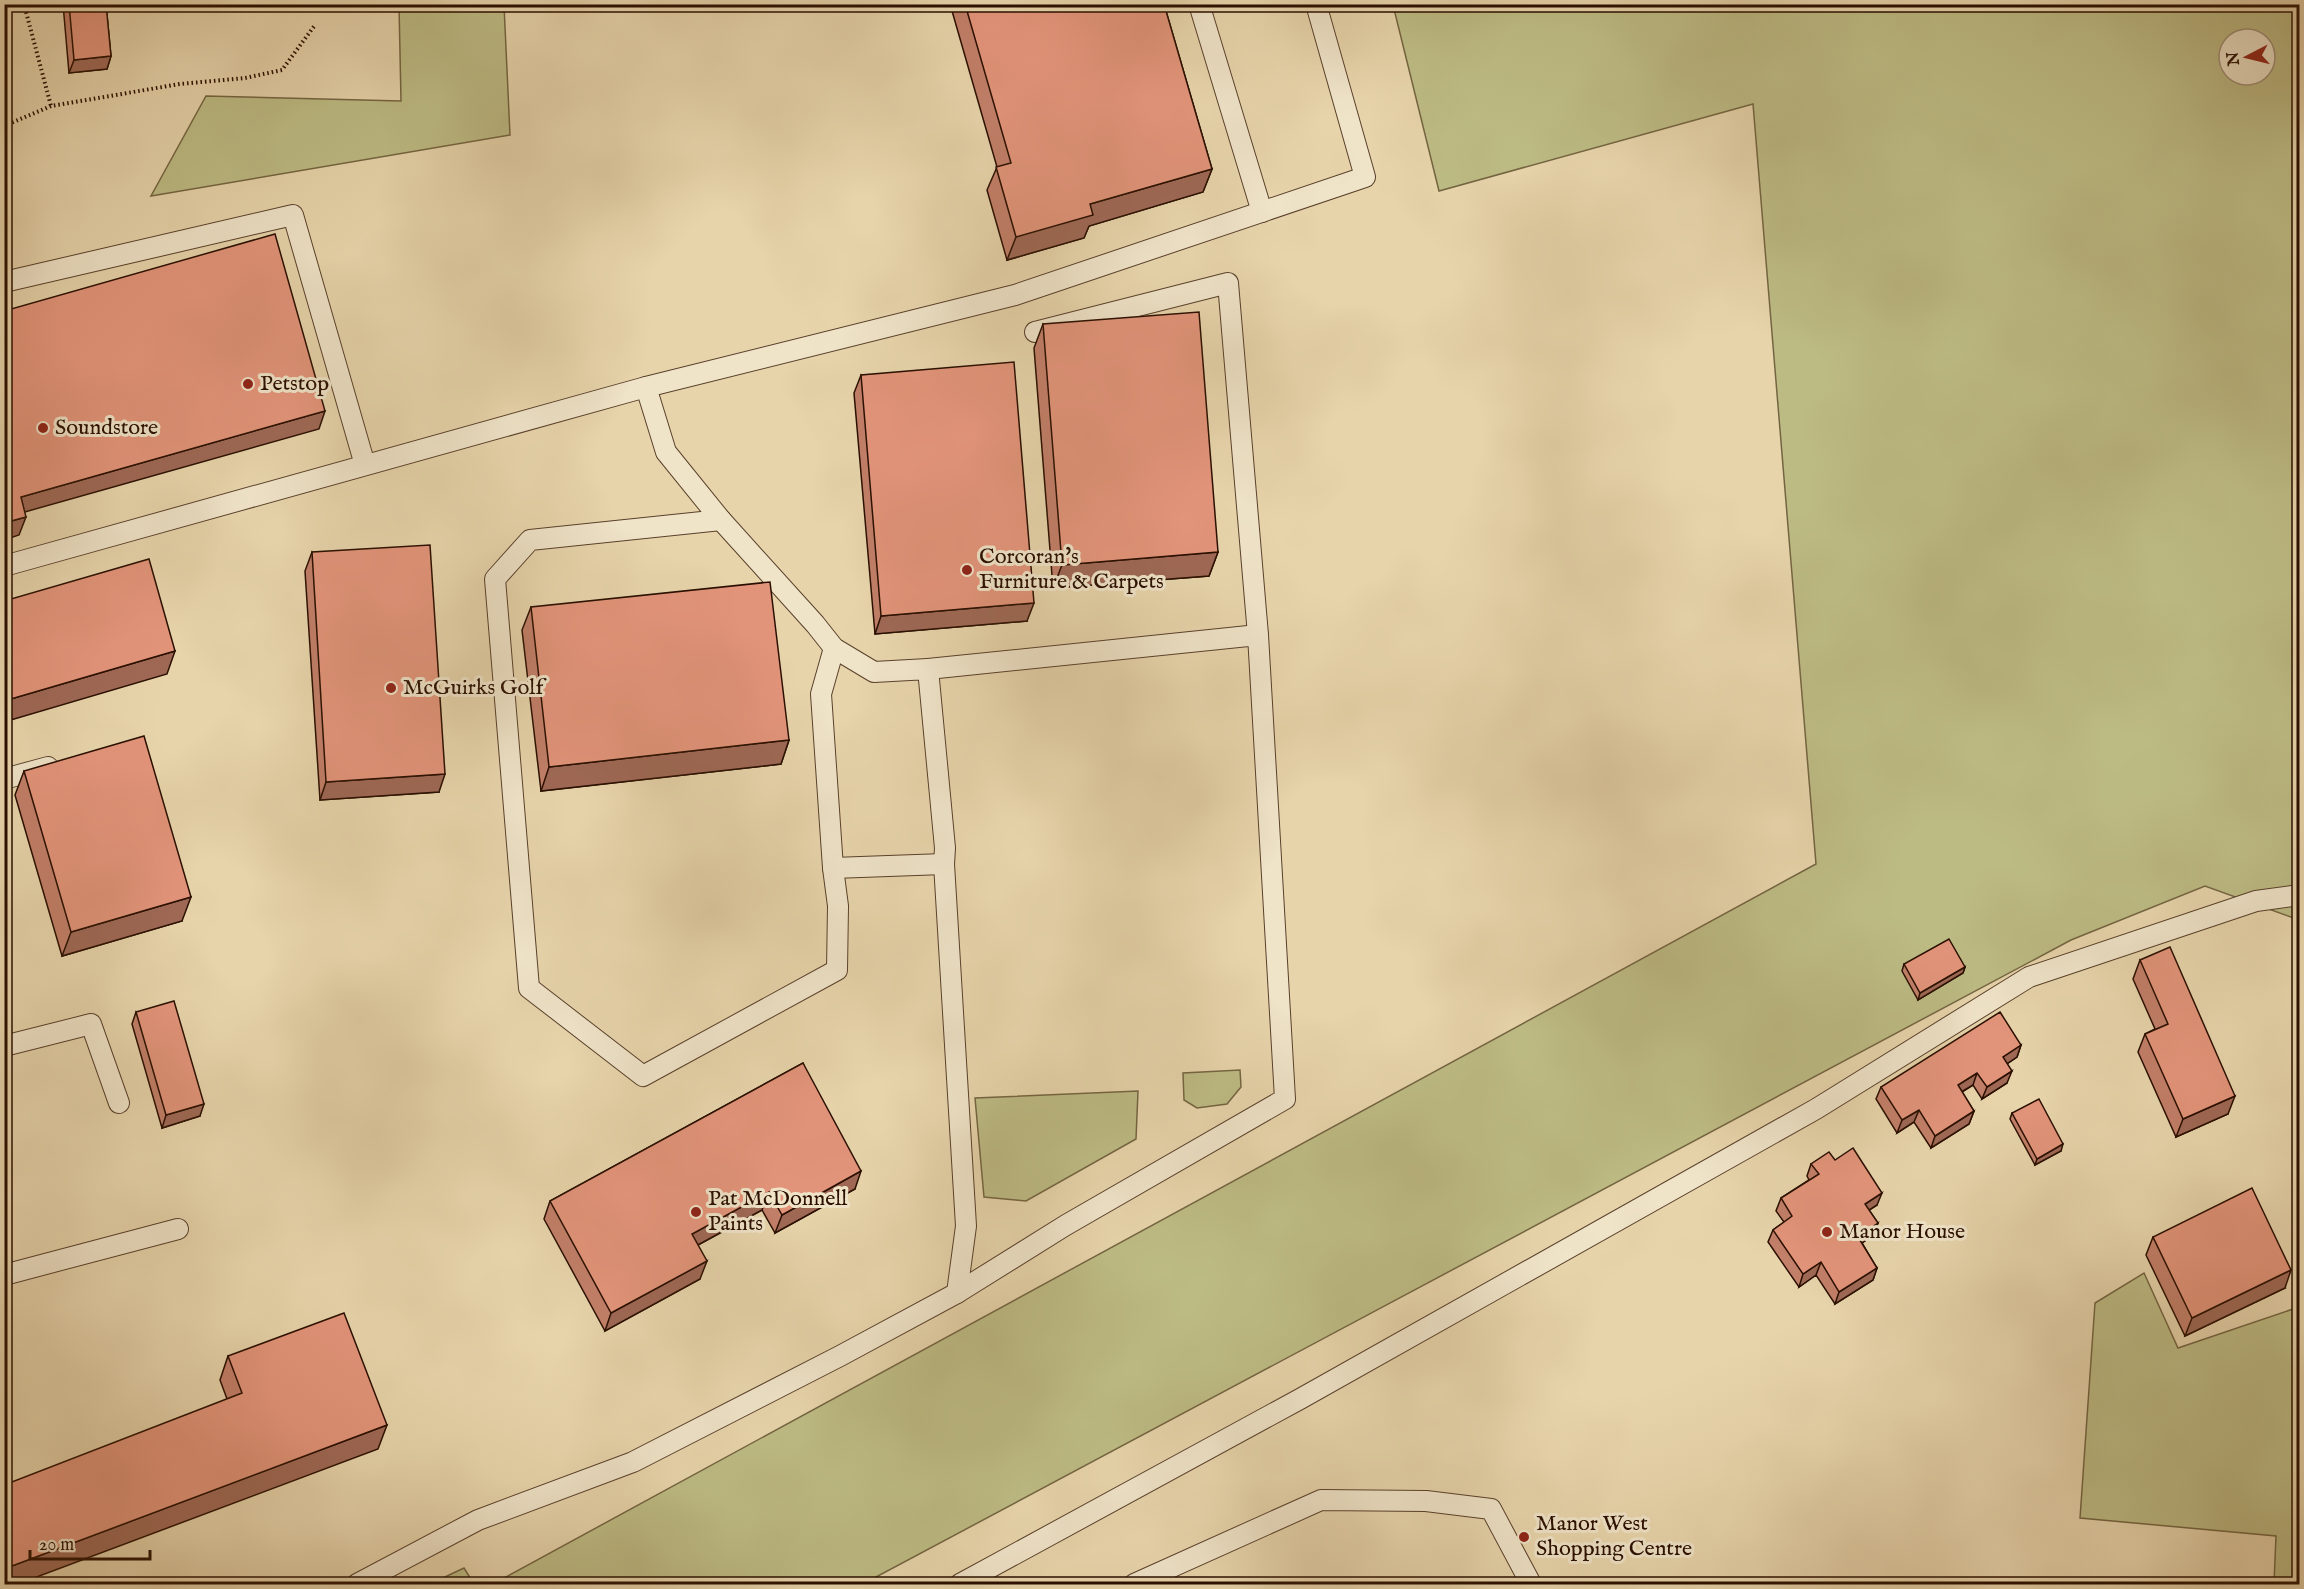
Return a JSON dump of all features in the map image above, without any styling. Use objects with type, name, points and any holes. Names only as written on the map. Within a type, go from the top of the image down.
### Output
[{"type":"lane","points":[[1199,4],[1262,212]]},
{"type":"lane","points":[[4,566],[646,387],[1015,295],[1365,177],[1316,4]]},
{"type":"lane","points":[[4,282],[293,214],[366,465]]},
{"type":"lane","points":[[357,1584],[478,1520],[633,1462],[840,1356],[957,1293],[1066,1224],[1285,1099],[1258,636],[1228,283],[1035,332]]},
{"type":"lane","points":[[646,387],[666,452],[721,520],[834,648],[874,672],[928,669],[1258,636]]},
{"type":"lane","points":[[721,520],[530,540],[495,579],[529,988],[643,1076],[837,970],[838,906],[833,868],[821,694],[834,648]]},
{"type":"lane","points":[[928,669],[945,848],[944,864],[966,1226],[957,1293]]},
{"type":"lane","points":[[4,779],[70,760]]},
{"type":"lane","points":[[833,868],[944,864]]},
{"type":"lane","points":[[960,1584],[1310,1393],[1816,1109],[2029,976],[2256,901],[2300,895]]},
{"type":"lane","points":[[4,1046],[91,1024],[119,1103]]},
{"type":"lane","points":[[4,1275],[178,1229]]},
{"type":"lane","points":[[1134,1584],[1321,1500],[1426,1501],[1491,1509],[1531,1584]]},
{"type":"path","points":[[25,8],[51,106]]},
{"type":"path","points":[[4,126],[51,106],[180,84],[245,78],[282,70],[315,24]]},
{"type":"shaded area","points":[[399,5],[504,5],[510,135],[151,196],[206,96],[401,101]]},
{"type":"shaded area","points":[[1393,5],[2299,5],[2299,920],[2205,886],[2071,940],[863,1584],[493,1584],[1816,864],[1753,104],[1439,191]]},
{"type":"shaded area","points":[[1240,1070],[1241,1087],[1227,1104],[1197,1108],[1184,1100],[1183,1073]]},
{"type":"shaded area","points":[[1138,1091],[1136,1139],[1026,1201],[984,1197],[975,1098]]},
{"type":"shaded area","points":[[2144,1273],[2178,1348],[2299,1307],[2299,1584],[2274,1584],[2276,1536],[2080,1518],[2095,1303]]},
{"type":"shaded area","points":[[464,1568],[474,1584],[430,1584]]},
{"type":"building","points":[[69,4],[106,4],[111,56],[74,60]]},
{"type":"building","points":[[965,4],[1164,4],[1212,169],[1090,204],[1093,215],[1016,237],[996,167],[1011,163]]},
{"type":"building","points":[[275,234],[325,411],[21,497],[26,517],[4,523],[4,311]]},
{"type":"building","points":[[1199,312],[1218,552],[1062,565],[1043,324]]},
{"type":"building","points":[[1014,362],[1034,603],[881,616],[861,375]]},
{"type":"building","points":[[430,545],[445,774],[326,782],[312,552]]},
{"type":"building","points":[[149,559],[175,651],[4,701],[4,601]]},
{"type":"building","points":[[770,582],[789,740],[549,767],[531,607]]},
{"type":"building","points":[[144,736],[191,897],[71,932],[24,771]]},
{"type":"building","points":[[1949,939],[1965,967],[1920,993],[1904,964]]},
{"type":"building","points":[[2170,947],[2235,1096],[2183,1119],[2145,1034],[2168,1024],[2140,960]]},
{"type":"building","points":[[174,1001],[204,1104],[166,1115],[136,1012]]},
{"type":"building","points":[[2000,1012],[2021,1045],[2003,1057],[2012,1071],[1987,1087],[1977,1073],[1958,1085],[1974,1111],[1935,1136],[1919,1110],[1902,1120],[1881,1087]]},
{"type":"building","points":[[803,1063],[861,1171],[782,1215],[769,1192],[692,1234],[707,1261],[611,1313],[550,1201]]},
{"type":"building","points":[[2039,1099],[2063,1144],[2037,1159],[2012,1113]]},
{"type":"building","name":"Manor House","points":[[1853,1148],[1882,1193],[1865,1204],[1878,1223],[1858,1237],[1877,1268],[1839,1292],[1821,1262],[1803,1274],[1773,1230],[1792,1216],[1781,1198],[1819,1174],[1811,1164],[1829,1152],[1835,1160]]},
{"type":"building","points":[[2252,1188],[2291,1270],[2192,1318],[2153,1237]]},
{"type":"building","points":[[344,1313],[387,1425],[4,1569],[4,1485],[242,1393],[228,1356]]},
{"type":"place","name":"Petstop","points":[[248,384]]},
{"type":"place","name":"Soundstore","points":[[43,428]]},
{"type":"place","name":"Corcoran's Furniture & Carpets","points":[[967,570]]},
{"type":"place","name":"McGuirks Golf","points":[[391,688]]},
{"type":"place","name":"Pat McDonnell Paints","points":[[696,1212]]},
{"type":"place","name":"Manor House","points":[[1827,1232]]},
{"type":"place","name":"Manor West Shopping Centre","points":[[1524,1537]]}]
